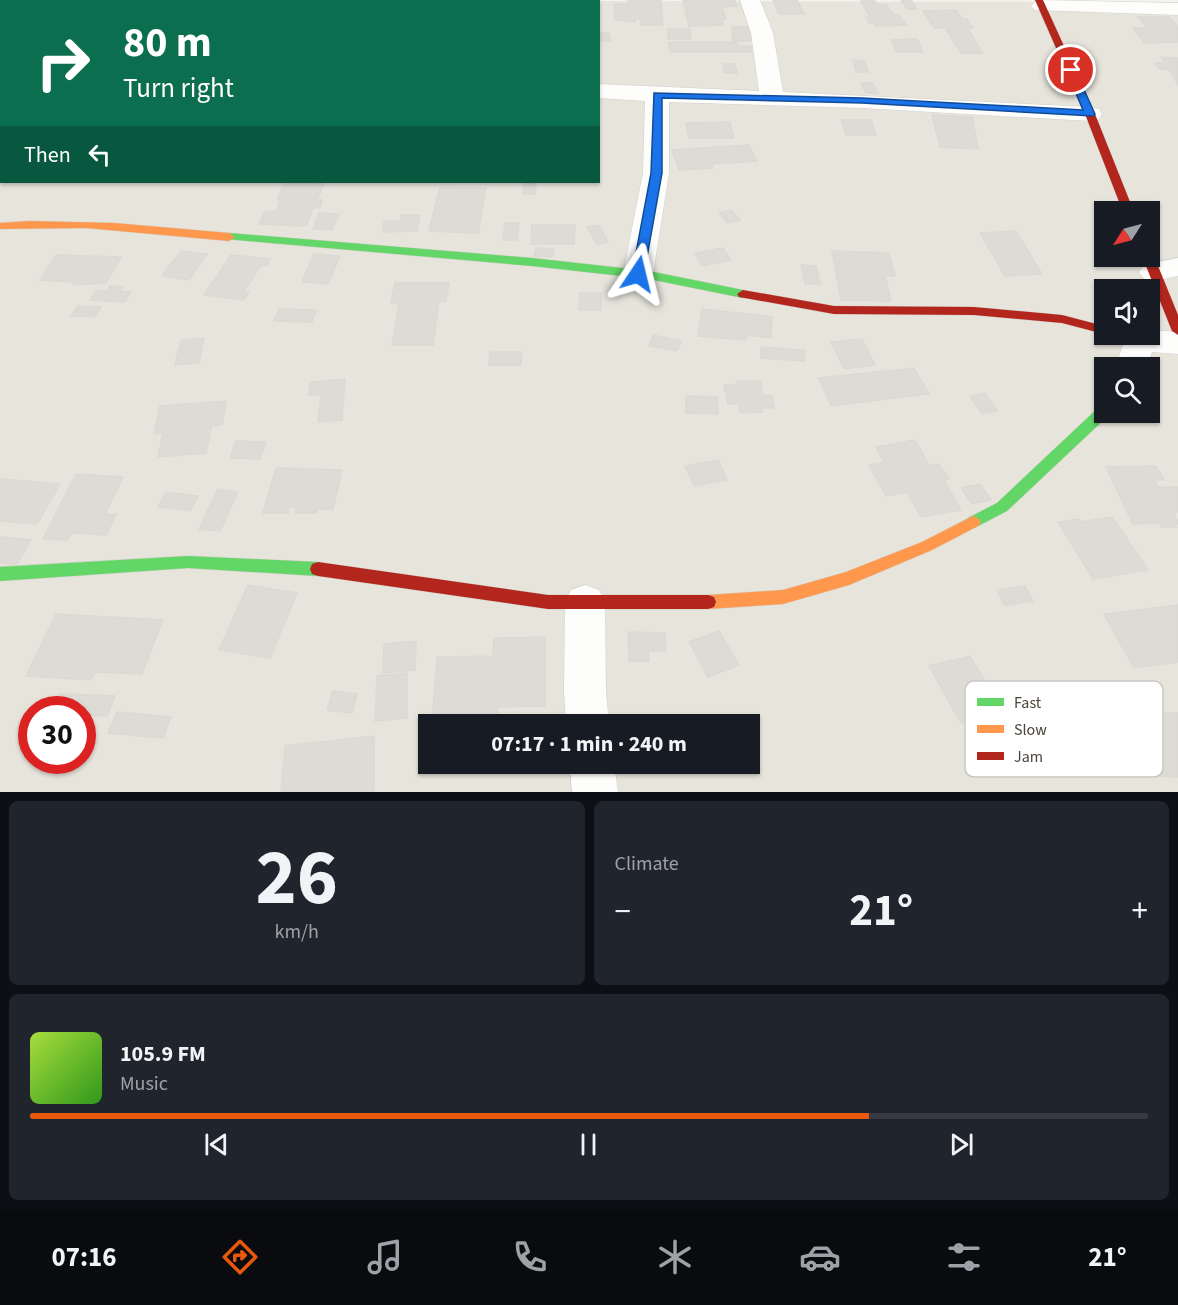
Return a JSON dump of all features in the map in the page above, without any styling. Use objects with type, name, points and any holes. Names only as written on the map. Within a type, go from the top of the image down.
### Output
[{"type":"street","points":[[750,0],[762,33],[772,98]]},
{"type":"street","points":[[1126,201],[1090,114],[1040,3],[1178,9]]},
{"type":"street","points":[[600,91],[657,95],[862,100],[1090,114]]},
{"type":"street","points":[[638,274],[656,173],[657,95]]},
{"type":"street","points":[[0,226],[31,223],[72,224],[224,235],[638,274],[775,301],[834,310],[974,311],[1062,319],[1094,327]]},
{"type":"street","points":[[1160,265],[1178,331]]},
{"type":"street","points":[[1131,347],[1178,343]]},
{"type":"street","points":[[0,574],[188,562],[293,567],[548,602],[715,602],[783,597],[849,578],[927,546],[1002,507],[1094,420]]},
{"type":"street","points":[[585,602],[587,714]]},
{"type":"street","points":[[593,774],[595,792]]},
{"type":"shaded area","points":[[600,1],[1178,2],[1178,792],[0,792],[0,183],[600,183]]},
{"type":"building","points":[[628,0],[661,0],[663,25],[641,25],[640,19],[635,19],[635,22],[615,20],[614,4],[629,4]]},
{"type":"building","points":[[683,0],[735,0],[737,6],[722,7],[726,19],[722,19],[724,25],[689,26]]},
{"type":"building","points":[[773,0],[797,0],[804,14],[779,14]]},
{"type":"building","points":[[901,0],[911,0],[917,9],[907,9]]},
{"type":"building","points":[[861,1],[875,1],[877,5],[886,4],[893,14],[898,14],[906,25],[876,26],[874,23],[869,23],[866,17],[870,17]]},
{"type":"building","points":[[956,10],[962,19],[967,19],[973,28],[968,28],[982,53],[961,53],[945,28],[934,28],[923,11]]},
{"type":"building","points":[[1138,17],[1169,17],[1178,26],[1178,42],[1145,43],[1133,28],[1147,28]]},
{"type":"building","points":[[732,27],[751,27],[753,41],[733,41]]},
{"type":"building","points":[[668,29],[690,29],[691,39],[668,39]]},
{"type":"building","points":[[600,33],[609,33],[611,41],[600,41]]},
{"type":"building","points":[[917,39],[923,52],[897,52],[891,40]]},
{"type":"building","points":[[669,42],[738,42],[738,46],[751,46],[752,52],[670,52]]},
{"type":"building","points":[[1161,57],[1178,58],[1178,85],[1169,69],[1159,69],[1155,63],[1165,63]]},
{"type":"building","points":[[853,60],[865,61],[868,72],[856,72]]},
{"type":"building","points":[[723,64],[735,64],[737,73],[724,73]]},
{"type":"building","points":[[861,83],[873,83],[878,93],[866,93]]},
{"type":"building","points":[[932,115],[972,117],[978,149],[940,147]]},
{"type":"building","points":[[841,120],[871,120],[876,135],[846,135]]},
{"type":"building","points":[[730,122],[734,138],[689,138],[686,123]]},
{"type":"building","points":[[749,145],[757,161],[712,164],[713,168],[679,170],[672,150]]},
{"type":"building","points":[[285,183],[324,183],[317,200],[322,200],[320,208],[313,208],[306,226],[259,224],[265,211],[276,212],[281,200],[277,200]]},
{"type":"building","points":[[524,183],[536,184],[535,194],[523,194]]},
{"type":"building","points":[[440,187],[486,188],[478,233],[429,231]]},
{"type":"building","points":[[731,210],[740,220],[727,223],[719,213]]},
{"type":"building","points":[[319,213],[339,214],[332,230],[313,229]]},
{"type":"building","points":[[401,215],[420,215],[417,231],[383,232],[384,221],[400,221]]},
{"type":"building","points":[[505,223],[519,223],[517,240],[503,240]]},
{"type":"building","points":[[532,225],[575,225],[574,244],[531,244]]},
{"type":"building","points":[[599,225],[608,242],[597,244],[587,227]]},
{"type":"building","points":[[1016,231],[1042,274],[1005,276],[980,233]]},
{"type":"building","points":[[536,248],[554,249],[552,257],[534,256]]},
{"type":"building","points":[[723,248],[731,260],[702,266],[695,253]]},
{"type":"building","points":[[181,251],[207,254],[189,280],[162,276]]},
{"type":"building","points":[[832,251],[889,253],[895,276],[885,276],[891,301],[841,300]]},
{"type":"building","points":[[314,254],[340,256],[328,284],[302,282]]},
{"type":"building","points":[[56,255],[121,257],[106,283],[73,285],[76,282],[40,280]]},
{"type":"building","points":[[231,255],[270,259],[267,266],[261,265],[244,291],[249,292],[244,300],[204,295]]},
{"type":"building","points":[[801,265],[816,266],[820,284],[805,284]]},
{"type":"building","points":[[395,283],[449,283],[446,301],[439,301],[433,345],[392,345],[399,303],[391,303]]},
{"type":"building","points":[[110,286],[122,287],[119,291],[131,292],[125,302],[90,300],[97,290],[107,291]]},
{"type":"building","points":[[580,293],[601,293],[601,310],[579,310]]},
{"type":"building","points":[[78,306],[101,307],[95,317],[71,316]]},
{"type":"building","points":[[279,309],[316,310],[312,322],[274,321]]},
{"type":"building","points":[[702,309],[772,317],[771,338],[747,335],[746,340],[698,336]]},
{"type":"building","points":[[653,335],[681,341],[677,351],[649,346]]},
{"type":"building","points":[[204,338],[199,363],[175,365],[181,340]]},
{"type":"building","points":[[862,339],[875,365],[844,369],[831,342]]},
{"type":"building","points":[[761,347],[804,350],[805,361],[761,358]]},
{"type":"building","points":[[490,352],[522,352],[521,365],[489,365]]},
{"type":"building","points":[[914,368],[929,394],[831,406],[819,378]]},
{"type":"building","points":[[345,379],[342,420],[318,422],[321,395],[309,395],[310,382]]},
{"type":"building","points":[[736,381],[760,381],[763,396],[772,396],[774,408],[761,408],[762,412],[740,413],[739,404],[728,404],[724,385],[737,385]]},
{"type":"building","points":[[985,393],[997,411],[982,414],[970,396]]},
{"type":"building","points":[[686,396],[717,397],[718,414],[686,413]]},
{"type":"building","points":[[226,401],[222,425],[212,426],[206,453],[158,457],[163,433],[154,434],[160,406]]},
{"type":"building","points":[[915,440],[929,465],[939,464],[949,479],[944,480],[961,510],[921,517],[907,492],[886,496],[869,465],[884,463],[876,447]]},
{"type":"building","points":[[236,441],[266,442],[260,459],[230,458]]},
{"type":"building","points":[[718,460],[727,480],[694,486],[685,466]]},
{"type":"building","points":[[1156,466],[1164,480],[1154,480],[1158,487],[1178,487],[1178,512],[1173,512],[1178,521],[1178,524],[1175,524],[1177,527],[1161,527],[1160,523],[1133,524],[1106,467]]},
{"type":"building","points":[[276,468],[342,470],[333,509],[318,509],[316,513],[295,513],[297,507],[289,507],[288,513],[263,513]]},
{"type":"building","points":[[76,474],[123,477],[105,514],[116,514],[106,535],[71,533],[67,540],[43,539]]},
{"type":"building","points":[[0,479],[60,484],[37,524],[0,521]]},
{"type":"building","points":[[980,484],[991,500],[972,504],[961,488]]},
{"type":"building","points":[[218,489],[238,492],[220,531],[199,529]]},
{"type":"building","points":[[166,492],[198,496],[190,511],[158,507]]},
{"type":"building","points":[[1112,517],[1148,570],[1093,579],[1058,522],[1079,519],[1081,522]]},
{"type":"building","points":[[0,537],[31,540],[17,564],[0,563]]},
{"type":"building","points":[[248,585],[297,593],[270,658],[219,650]]},
{"type":"building","points":[[1025,586],[1033,601],[1005,606],[997,590]]},
{"type":"building","points":[[1178,605],[1178,662],[1134,668],[1104,614]]},
{"type":"building","points":[[56,614],[163,620],[142,674],[95,672],[91,680],[26,676]]},
{"type":"building","points":[[719,631],[739,665],[708,677],[689,642]]},
{"type":"building","points":[[628,632],[665,633],[666,651],[648,651],[649,661],[629,661]]},
{"type":"building","points":[[545,637],[545,706],[498,707],[498,714],[433,714],[437,657],[493,656],[494,638]]},
{"type":"building","points":[[416,641],[415,670],[383,673],[384,644]]},
{"type":"building","points":[[970,656],[985,681],[965,681],[965,722],[961,723],[929,666]]},
{"type":"building","points":[[407,673],[407,718],[375,721],[377,676]]},
{"type":"building","points":[[333,691],[357,694],[352,713],[327,710]]},
{"type":"building","points":[[60,694],[115,696],[107,716],[96,716],[96,696],[59,696]]},
{"type":"building","points":[[117,712],[171,717],[163,738],[108,733]]},
{"type":"building","points":[[1163,713],[1178,713],[1178,777],[1163,776]]},
{"type":"building","points":[[374,736],[374,792],[281,792],[285,746]]},
{"type":"traffic: fast","points":[[229,237],[532,262],[649,275],[743,294]]},
{"type":"traffic: fast","points":[[973,522],[1002,507],[1094,420]]},
{"type":"traffic: fast","points":[[0,574],[188,562],[318,569]]},
{"type":"traffic: slow","points":[[0,226],[86,225],[229,237]]},
{"type":"traffic: slow","points":[[708,602],[783,597],[849,578],[927,546],[973,522]]},
{"type":"traffic: jam","points":[[1039,0],[1090,114],[1125,201]]},
{"type":"traffic: jam","points":[[1152,267],[1178,331]]},
{"type":"traffic: jam","points":[[743,294],[834,310],[974,311],[1062,319],[1094,327]]},
{"type":"traffic: jam","points":[[318,569],[548,602],[708,602]]},
{"type":"route","points":[[638,274],[656,173],[657,95],[862,100],[1090,114],[1071,70]]}]
